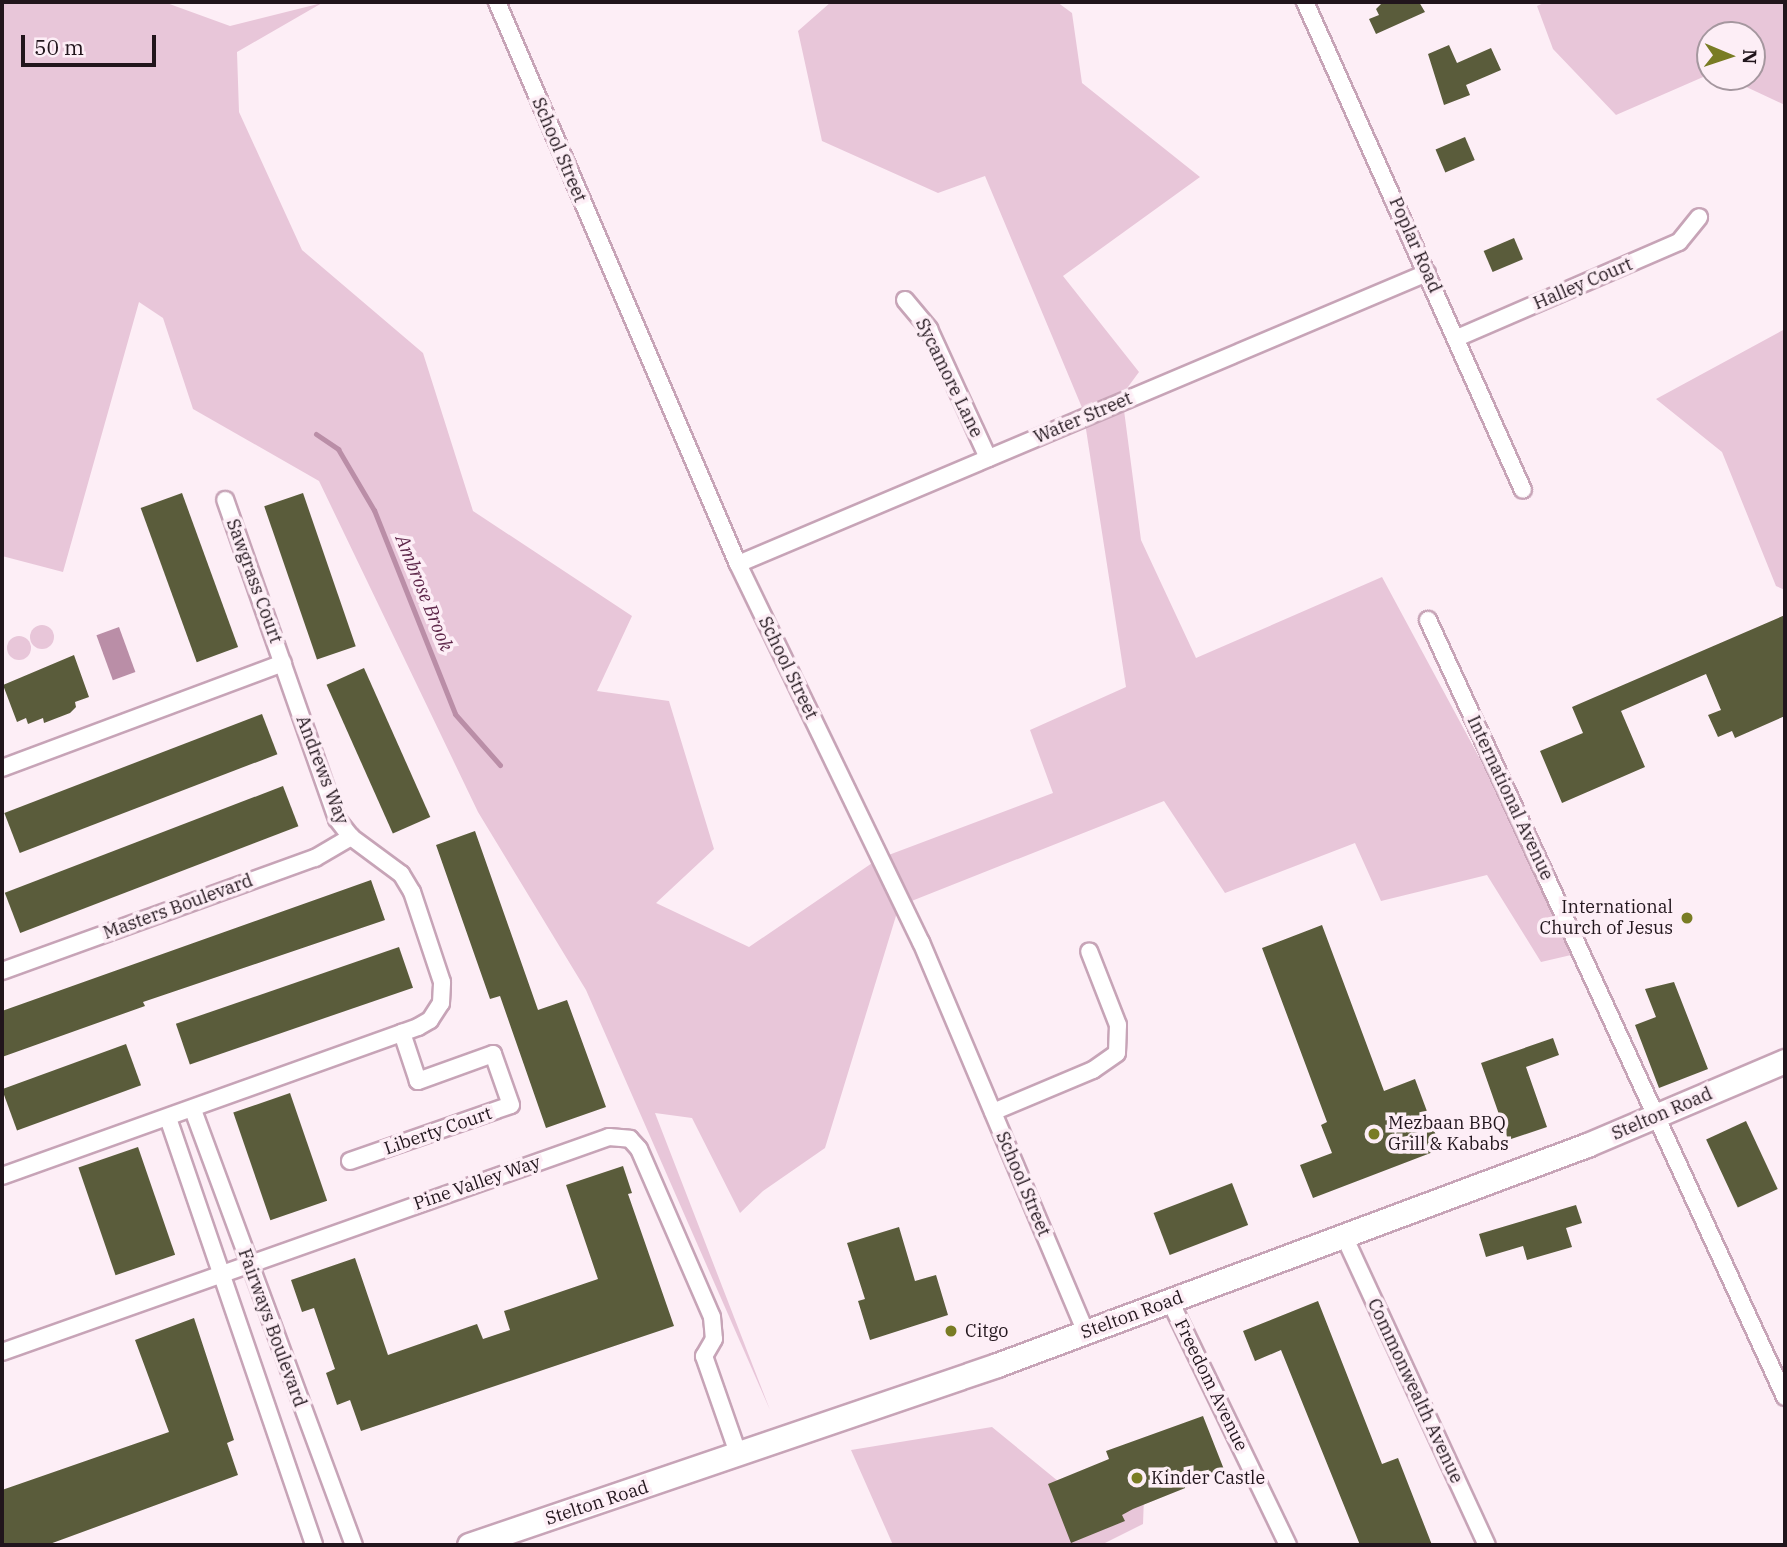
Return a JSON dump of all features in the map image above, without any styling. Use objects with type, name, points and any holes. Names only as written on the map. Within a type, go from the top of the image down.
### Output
[{"type":"main road","name":"Stelton Road","points":[[470,1545],[739,1456],[1086,1332],[1656,1117],[1785,1062]]},
{"type":"street","name":"School Street","points":[[497,2],[738,564],[921,942],[1086,1332]]},
{"type":"street","name":"Poplar Road","points":[[1305,2],[1457,338],[1522,490]]},
{"type":"street","name":"Halley Court","points":[[1457,338],[1679,242],[1699,217]]},
{"type":"street","name":"Water Street","points":[[738,564],[1427,273]]},
{"type":"street","name":"Sycamore Lane","points":[[905,300],[929,329],[988,458]]},
{"type":"street","name":"Sawgrass Court","points":[[225,500],[282,663]]},
{"type":"street","name":"International Avenue","points":[[1428,620],[1785,1396]]},
{"type":"street","points":[[2,768],[282,663]]},
{"type":"street","name":"Andrews Way","points":[[2,1176],[193,1110],[402,1033],[436,1013],[442,982],[412,892],[401,874],[351,837],[337,819],[282,663]]},
{"type":"street","name":"Masters Boulevard","points":[[2,971],[315,858],[351,837]]},
{"type":"street","points":[[993,1112],[1093,1070],[1116,1052],[1118,1025],[1089,951]]},
{"type":"street","name":"Liberty Court","points":[[350,1161],[511,1105],[494,1054],[418,1081],[402,1033]]},
{"type":"street","name":"Fairways Boulevard","points":[[193,1110],[354,1545]]},
{"type":"street","name":"Fairways Boulevard","points":[[168,1118],[314,1545]]},
{"type":"street","name":"Pine Valley Way","points":[[2,1352],[609,1137],[630,1139],[639,1149],[712,1317],[715,1339],[704,1356],[739,1456]]},
{"type":"street","name":"Commonwealth Avenue","points":[[1344,1236],[1486,1545]]},
{"type":"street","name":"Freedom Avenue","points":[[1170,1301],[1288,1545]]},
{"type":"shaded area","points":[[2,2],[164,2],[230,26],[322,3],[237,52],[239,112],[302,250],[423,353],[473,511],[632,616],[597,691],[669,701],[714,849],[656,903],[749,947],[878,859],[1053,793],[1030,730],[1126,687],[1083,410],[985,176],[938,193],[822,141],[798,31],[831,2],[1057,2],[1072,13],[1082,83],[1200,177],[1063,276],[1139,372],[1122,395],[1141,540],[1196,658],[1382,577],[1584,952],[1541,962],[1487,875],[1381,901],[1355,843],[1225,893],[1164,801],[899,906],[825,1148],[763,1191],[740,1213],[692,1118],[655,1113],[770,1410],[586,990],[478,812],[319,481],[193,409],[163,318],[139,302],[63,572],[2,556]]},
{"type":"shaded area","points":[[1546,2],[1785,2],[1785,105],[1755,91],[1766,91],[1766,21],[1696,21],[1696,80],[1616,115],[1553,49],[1537,6]]},
{"type":"shaded area","points":[[1785,329],[1785,590],[1776,586],[1722,452],[1656,399]]},
{"type":"shaded area","points":[[42,625],[51,628],[54,637],[51,646],[42,649],[33,646],[30,637],[33,628]]},
{"type":"shaded area","points":[[119,627],[135,672],[113,680],[96,635]]},
{"type":"shaded area","points":[[19,636],[27,640],[31,648],[27,656],[19,660],[11,656],[7,648],[11,640]]},
{"type":"shaded area","points":[[992,1427],[1075,1495],[1144,1497],[1143,1524],[1101,1545],[893,1545],[851,1450]]},
{"type":"building","points":[[1383,2],[1419,2],[1425,12],[1376,34],[1369,19],[1379,15],[1376,9]]},
{"type":"building","points":[[1449,45],[1457,63],[1491,48],[1501,70],[1466,85],[1470,95],[1444,105],[1428,54]]},
{"type":"building","points":[[1465,137],[1475,160],[1445,173],[1436,150]]},
{"type":"building","points":[[1514,238],[1523,259],[1493,272],[1484,251]]},
{"type":"building","points":[[182,493],[238,647],[197,662],[141,508]]},
{"type":"building","points":[[303,493],[356,646],[317,660],[264,506]]},
{"type":"building","points":[[1785,615],[1785,716],[1735,738],[1732,731],[1718,737],[1708,715],[1721,710],[1706,674],[1621,711],[1645,767],[1562,803],[1540,751],[1583,733],[1572,707]]},
{"type":"building","points":[[74,655],[89,697],[75,702],[76,707],[70,713],[44,723],[43,718],[28,724],[26,718],[17,722],[3,685]]},
{"type":"building","points":[[364,668],[430,817],[393,834],[327,685]]},
{"type":"building","points":[[262,714],[277,754],[20,853],[4,813]]},
{"type":"building","points":[[283,786],[298,826],[20,933],[5,893]]},
{"type":"building","points":[[475,831],[538,1010],[567,1000],[606,1107],[546,1128],[500,996],[490,999],[436,845]]},
{"type":"building","points":[[371,880],[385,920],[143,1002],[145,1006],[2,1057],[2,1011]]},
{"type":"building","points":[[1322,925],[1384,1091],[1415,1079],[1441,1149],[1313,1198],[1300,1165],[1332,1153],[1321,1125],[1327,1122],[1262,948]]},
{"type":"building","points":[[399,947],[413,988],[190,1064],[176,1024]]},
{"type":"building","points":[[1674,982],[1708,1069],[1659,1088],[1635,1025],[1656,1017],[1645,989]]},
{"type":"building","points":[[1553,1038],[1559,1055],[1526,1067],[1547,1127],[1508,1140],[1481,1063]]},
{"type":"building","points":[[126,1044],[141,1085],[17,1130],[2,1089]]},
{"type":"building","points":[[290,1093],[327,1201],[270,1220],[233,1113]]},
{"type":"building","points":[[1746,1121],[1778,1189],[1738,1208],[1706,1140]]},
{"type":"building","points":[[138,1147],[175,1255],[116,1275],[78,1168]]},
{"type":"building","points":[[623,1166],[632,1193],[628,1194],[674,1326],[361,1431],[350,1400],[337,1405],[326,1373],[335,1369],[314,1308],[302,1312],[291,1280],[355,1258],[388,1355],[477,1324],[483,1339],[510,1330],[504,1311],[598,1279],[566,1185]]},
{"type":"building","points":[[1232,1183],[1248,1225],[1170,1255],[1154,1213]]},
{"type":"building","points":[[1576,1205],[1582,1223],[1566,1228],[1572,1247],[1527,1260],[1523,1246],[1486,1257],[1479,1234]]},
{"type":"building","points":[[899,1227],[915,1281],[936,1275],[948,1315],[870,1340],[858,1301],[865,1299],[847,1243]]},
{"type":"building","points":[[1318,1301],[1382,1464],[1398,1458],[1432,1545],[1360,1545],[1281,1350],[1255,1361],[1243,1331]]},
{"type":"building","points":[[194,1318],[234,1440],[227,1443],[238,1475],[47,1545],[2,1545],[2,1490],[169,1432],[135,1340]]},
{"type":"building","name":"Kinder Castle","points":[[1203,1416],[1225,1472],[1133,1509],[1122,1515],[1125,1521],[1071,1543],[1048,1484],[1109,1459],[1106,1451]]},
{"type":"waterway","name":"Ambrose Brook","points":[[316,434],[338,449],[374,510],[455,714],[500,765]]},
{"type":"place","name":"International Church of Jesus","points":[[1687,918]]},
{"type":"place","name":"Mezbaan BBQ Grill & Kababs","points":[[1374,1134]]},
{"type":"place","name":"Citgo","points":[[951,1331]]},
{"type":"place","name":"Kinder Castle","points":[[1137,1478]]}]
